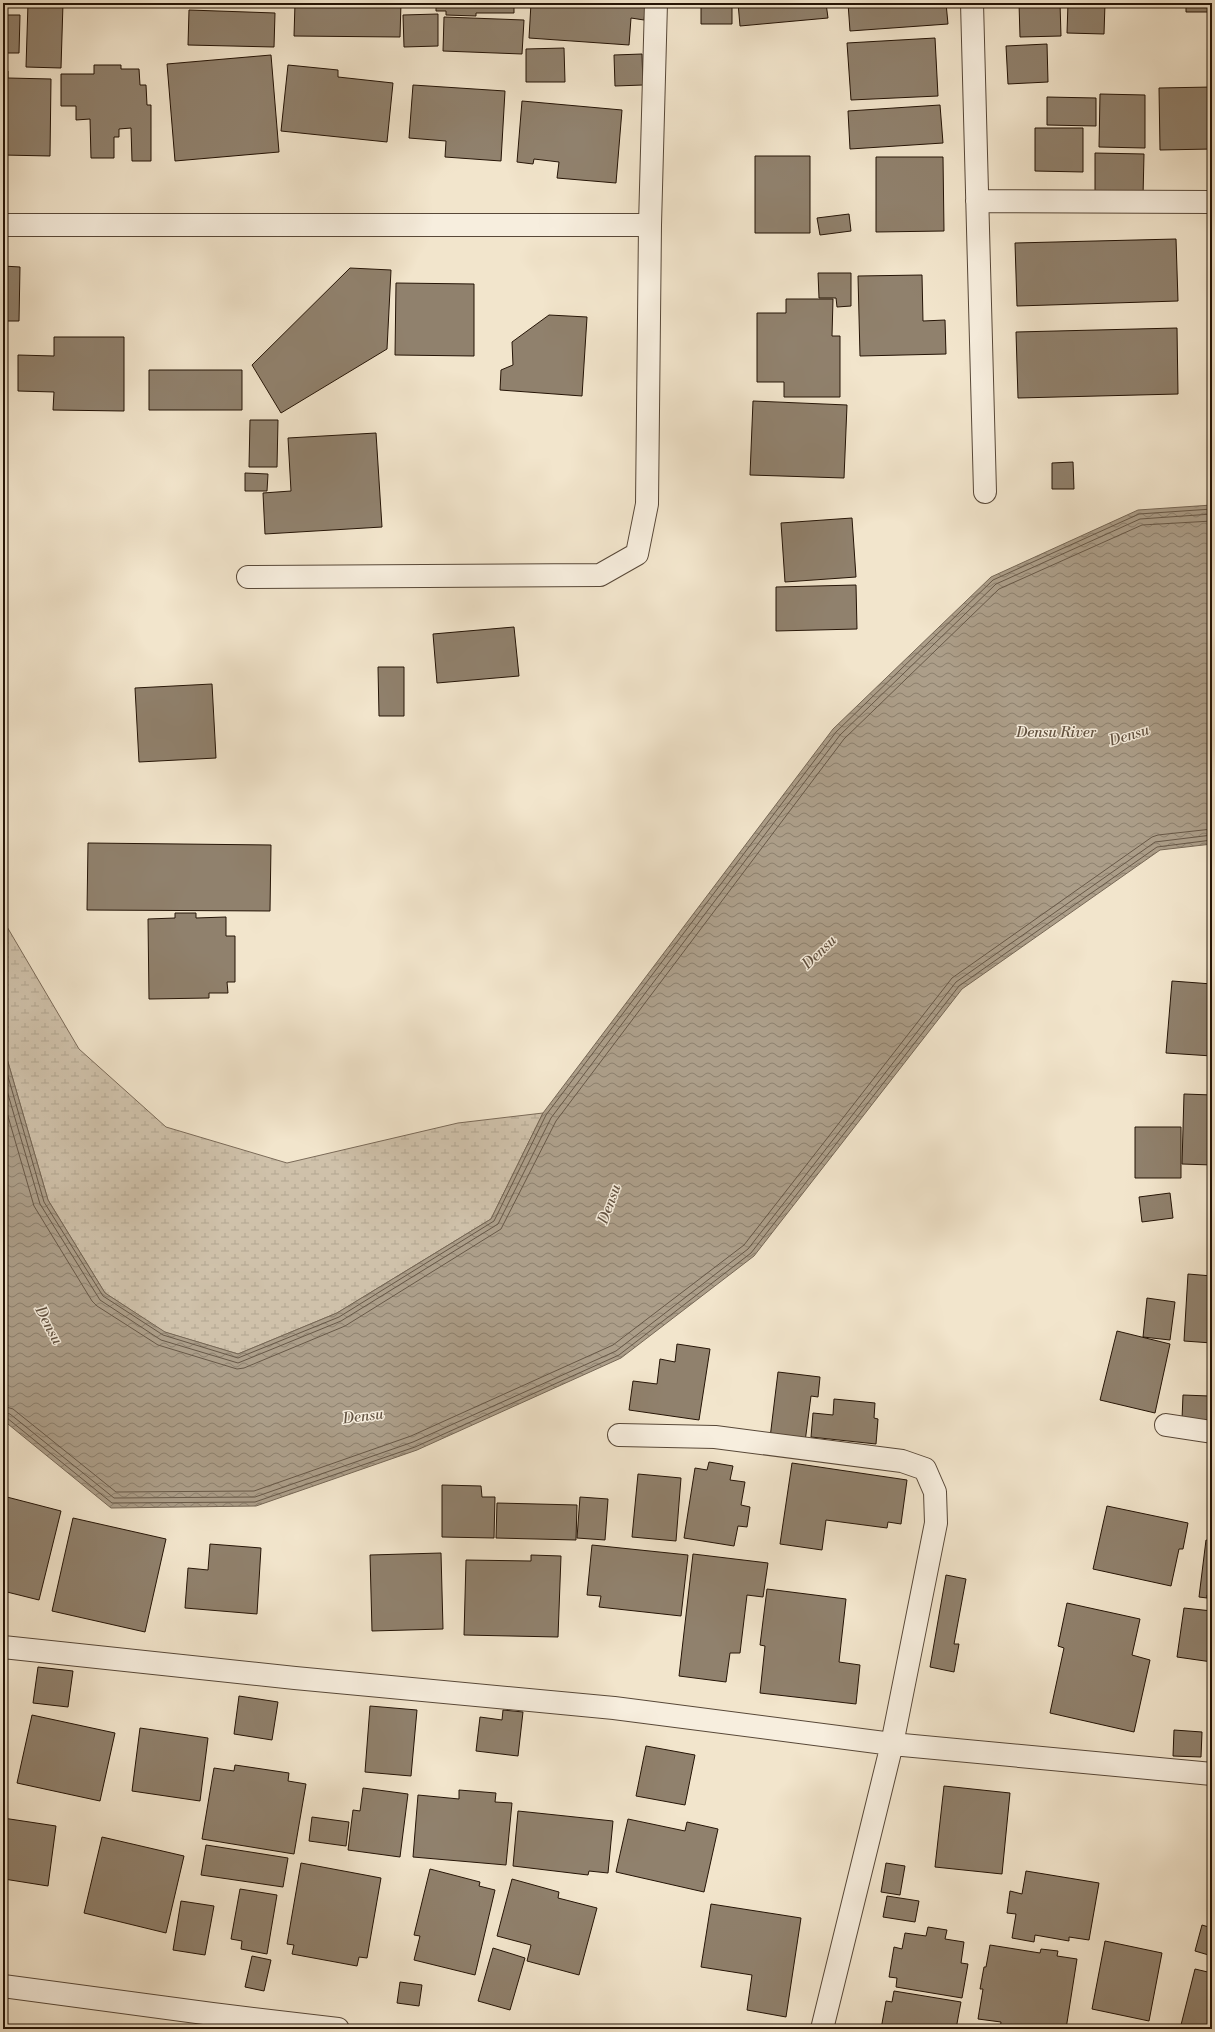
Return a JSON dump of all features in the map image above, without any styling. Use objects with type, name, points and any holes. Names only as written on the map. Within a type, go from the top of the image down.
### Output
[{"type":"street","points":[[248,577],[600,575],[637,554],[647,504],[650,225],[656,3]]},
{"type":"street","points":[[972,3],[985,492]]},
{"type":"street","points":[[977,202],[1212,202]]},
{"type":"street","points":[[3,224],[650,225]]},
{"type":"street","points":[[1166,1425],[1212,1432]]},
{"type":"street","points":[[620,1436],[715,1437],[902,1461],[925,1469],[935,1492],[936,1523],[892,1744],[822,2029]]},
{"type":"street","points":[[3,1647],[303,1679],[614,1708],[892,1744],[1212,1774]]},
{"type":"street","points":[[3,1986],[338,2029]]},
{"type":"green space","points":[[3,920],[79,1049],[166,1127],[287,1163],[458,1123],[543,1113],[491,1219],[337,1313],[238,1354],[164,1332],[105,1293],[48,1200],[3,1045]]},
{"type":"water","name":"Densu River","points":[[1212,505],[1212,844],[1160,850],[962,989],[754,1256],[621,1358],[417,1450],[256,1506],[111,1508],[3,1420],[3,1045],[48,1200],[105,1293],[165,1332],[238,1354],[337,1313],[491,1219],[543,1113],[833,729],[991,577],[1138,510]]},
{"type":"building","points":[[28,3],[63,3],[61,68],[26,67]]},
{"type":"building","points":[[295,3],[401,3],[400,37],[294,36]]},
{"type":"building","points":[[427,3],[514,3],[514,13],[476,13],[476,16],[446,15],[446,11],[436,11],[436,4]]},
{"type":"building","points":[[531,3],[646,3],[644,20],[631,18],[629,45],[529,38]]},
{"type":"building","points":[[701,3],[732,3],[732,24],[701,24]]},
{"type":"building","points":[[738,3],[826,3],[828,18],[740,26]]},
{"type":"building","points":[[848,3],[946,3],[948,24],[850,31]]},
{"type":"building","points":[[1019,3],[1060,3],[1061,36],[1020,37]]},
{"type":"building","points":[[1068,3],[1105,3],[1104,34],[1067,33]]},
{"type":"building","points":[[1186,3],[1212,3],[1212,12],[1186,12]]},
{"type":"building","points":[[189,10],[275,13],[274,47],[188,45]]},
{"type":"building","points":[[438,14],[438,46],[404,47],[403,15]]},
{"type":"building","points":[[3,15],[20,15],[19,53],[3,53]]},
{"type":"building","points":[[444,17],[524,20],[522,54],[443,51]]},
{"type":"building","points":[[935,38],[938,96],[851,100],[847,43]]},
{"type":"building","points":[[1047,44],[1048,82],[1008,84],[1006,46]]},
{"type":"building","points":[[564,48],[565,82],[526,82],[526,49]]},
{"type":"building","points":[[642,54],[643,85],[615,86],[614,55]]},
{"type":"building","points":[[271,55],[279,152],[175,161],[167,64]]},
{"type":"building","points":[[94,65],[121,65],[121,69],[139,69],[140,85],[146,85],[147,105],[151,105],[151,161],[132,161],[131,128],[119,129],[119,137],[114,137],[114,158],[91,158],[90,119],[76,120],[76,106],[61,106],[61,74],[94,74]]},
{"type":"building","points":[[288,65],[338,70],[338,77],[393,83],[387,142],[281,131]]},
{"type":"building","points":[[3,71],[8,71],[8,78],[51,79],[50,156],[3,155]]},
{"type":"building","points":[[413,85],[505,91],[501,161],[445,157],[446,141],[409,138]]},
{"type":"building","points":[[1212,87],[1212,149],[1160,150],[1159,88]]},
{"type":"building","points":[[1100,94],[1145,95],[1145,148],[1099,147]]},
{"type":"building","points":[[1047,97],[1096,98],[1096,126],[1047,125]]},
{"type":"building","points":[[522,101],[622,110],[616,183],[557,178],[559,162],[534,159],[533,164],[517,162]]},
{"type":"building","points":[[940,105],[943,143],[850,149],[848,111]]},
{"type":"building","points":[[1035,128],[1083,128],[1083,172],[1035,171]]},
{"type":"building","points":[[1095,153],[1144,154],[1143,197],[1095,196]]},
{"type":"building","points":[[755,156],[810,156],[810,233],[755,233]]},
{"type":"building","points":[[876,157],[943,157],[944,231],[876,232]]},
{"type":"building","points":[[849,214],[851,231],[820,235],[817,218]]},
{"type":"building","points":[[1176,239],[1178,301],[1017,306],[1015,243]]},
{"type":"building","points":[[3,266],[20,267],[19,321],[3,321]]},
{"type":"building","points":[[350,268],[391,270],[387,349],[281,413],[252,365]]},
{"type":"building","points":[[818,273],[851,273],[851,306],[837,307],[836,298],[819,298]]},
{"type":"building","points":[[922,275],[923,321],[945,320],[946,354],[860,356],[858,276]]},
{"type":"building","points":[[396,283],[474,284],[474,356],[395,355]]},
{"type":"building","points":[[786,299],[833,299],[832,336],[840,336],[840,397],[784,397],[784,382],[757,382],[757,313],[786,313]]},
{"type":"building","points":[[549,315],[587,317],[582,396],[500,390],[501,370],[513,365],[512,342]]},
{"type":"building","points":[[1177,328],[1178,394],[1018,398],[1016,332]]},
{"type":"building","points":[[54,337],[124,337],[124,411],[53,410],[54,392],[18,391],[18,355],[54,356]]},
{"type":"building","points":[[149,370],[242,370],[242,410],[149,410]]},
{"type":"building","points":[[753,401],[847,405],[844,478],[750,475]]},
{"type":"building","points":[[250,420],[278,420],[277,467],[249,467]]},
{"type":"building","points":[[376,433],[382,527],[265,534],[263,493],[291,491],[288,438]]},
{"type":"building","points":[[1073,462],[1074,489],[1052,489],[1052,463]]},
{"type":"building","points":[[245,473],[268,474],[267,491],[245,491]]},
{"type":"building","points":[[852,518],[856,577],[785,582],[781,523]]},
{"type":"building","points":[[856,585],[857,629],[776,631],[776,587]]},
{"type":"building","points":[[514,627],[519,676],[437,683],[433,634]]},
{"type":"building","points":[[378,667],[404,667],[404,716],[379,716]]},
{"type":"building","points":[[212,684],[216,758],[139,762],[135,688]]},
{"type":"building","points":[[88,843],[271,845],[270,911],[87,910]]},
{"type":"building","points":[[175,913],[196,913],[196,918],[226,917],[226,936],[235,936],[235,982],[227,982],[228,993],[209,993],[209,998],[149,999],[148,919],[175,918]]},
{"type":"building","points":[[1172,981],[1212,984],[1212,1056],[1166,1053]]},
{"type":"building","points":[[1184,1094],[1212,1095],[1212,1165],[1182,1164]]},
{"type":"building","points":[[1135,1127],[1181,1127],[1181,1178],[1135,1178]]},
{"type":"building","points":[[1170,1193],[1173,1218],[1142,1222],[1139,1197]]},
{"type":"building","points":[[1188,1274],[1212,1276],[1212,1343],[1184,1341]]},
{"type":"building","points":[[1147,1298],[1175,1302],[1170,1340],[1143,1337]]},
{"type":"building","points":[[1117,1331],[1170,1344],[1155,1413],[1100,1400]]},
{"type":"building","points":[[677,1344],[710,1349],[699,1420],[629,1410],[633,1381],[657,1384],[660,1359],[675,1362]]},
{"type":"building","points":[[778,1372],[820,1377],[818,1397],[811,1396],[805,1442],[770,1438]]},
{"type":"building","points":[[1183,1395],[1209,1396],[1209,1420],[1182,1419]]},
{"type":"building","points":[[834,1399],[875,1403],[874,1418],[878,1419],[876,1444],[811,1437],[813,1413],[833,1415]]},
{"type":"building","points":[[709,1462],[733,1466],[730,1480],[745,1482],[741,1505],[750,1507],[747,1527],[738,1526],[734,1546],[684,1538],[695,1468],[707,1470]]},
{"type":"building","points":[[792,1463],[907,1480],[901,1524],[888,1522],[887,1528],[826,1520],[822,1550],[780,1544]]},
{"type":"building","points":[[638,1474],[681,1478],[676,1541],[632,1537]]},
{"type":"building","points":[[442,1485],[481,1486],[482,1497],[495,1497],[494,1538],[442,1537]]},
{"type":"building","points":[[3,1496],[61,1511],[39,1600],[3,1591]]},
{"type":"building","points":[[580,1497],[608,1499],[605,1540],[577,1538]]},
{"type":"building","points":[[497,1503],[577,1505],[576,1540],[496,1538]]},
{"type":"building","points":[[1107,1506],[1188,1523],[1183,1549],[1179,1549],[1171,1586],[1093,1569]]},
{"type":"building","points":[[73,1518],[166,1539],[145,1632],[52,1611]]},
{"type":"building","points":[[1206,1540],[1212,1541],[1212,1596],[1207,1595],[1207,1598],[1199,1597]]},
{"type":"building","points":[[210,1544],[261,1548],[257,1614],[185,1608],[188,1568],[208,1570]]},
{"type":"building","points":[[592,1545],[688,1555],[681,1616],[599,1607],[601,1596],[587,1595]]},
{"type":"building","points":[[441,1553],[443,1629],[372,1631],[370,1555]]},
{"type":"building","points":[[693,1554],[768,1563],[763,1597],[747,1595],[740,1653],[730,1653],[726,1682],[679,1676]]},
{"type":"building","points":[[531,1555],[561,1556],[558,1637],[464,1635],[466,1560],[531,1561]]},
{"type":"building","points":[[946,1575],[966,1579],[954,1644],[959,1644],[954,1672],[930,1667]]},
{"type":"building","points":[[767,1589],[846,1599],[839,1662],[860,1665],[856,1704],[760,1693],[765,1646],[760,1645]]},
{"type":"building","points":[[1067,1603],[1140,1619],[1132,1655],[1150,1660],[1134,1732],[1050,1713],[1064,1648],[1058,1646]]},
{"type":"building","points":[[1184,1608],[1212,1611],[1212,1662],[1177,1657]]},
{"type":"building","points":[[38,1667],[73,1671],[68,1707],[33,1703]]},
{"type":"building","points":[[239,1696],[278,1702],[272,1740],[234,1734]]},
{"type":"building","points":[[370,1706],[417,1710],[411,1776],[365,1772]]},
{"type":"building","points":[[503,1710],[523,1712],[518,1756],[476,1751],[480,1717],[502,1720]]},
{"type":"building","points":[[32,1715],[115,1733],[100,1801],[17,1783]]},
{"type":"building","points":[[140,1728],[208,1738],[200,1801],[132,1791]]},
{"type":"building","points":[[1174,1730],[1202,1732],[1201,1757],[1173,1756]]},
{"type":"building","points":[[646,1746],[695,1755],[685,1805],[636,1796]]},
{"type":"building","points":[[235,1765],[289,1773],[288,1781],[306,1784],[294,1854],[202,1839],[214,1768],[234,1771]]},
{"type":"building","points":[[944,1786],[1010,1793],[1002,1874],[935,1867]]},
{"type":"building","points":[[363,1788],[408,1794],[400,1857],[348,1850],[353,1810],[360,1811]]},
{"type":"building","points":[[459,1790],[496,1793],[495,1802],[512,1803],[506,1865],[413,1857],[418,1795],[459,1799]]},
{"type":"building","points":[[518,1811],[613,1821],[608,1873],[589,1871],[588,1875],[513,1866]]},
{"type":"building","points":[[312,1817],[349,1822],[346,1846],[309,1841]]},
{"type":"building","points":[[3,1818],[56,1826],[48,1886],[4,1879]]},
{"type":"building","points":[[628,1819],[685,1831],[687,1822],[718,1829],[704,1892],[616,1872]]},
{"type":"building","points":[[102,1837],[184,1856],[166,1933],[84,1913]]},
{"type":"building","points":[[206,1845],[288,1858],[283,1887],[201,1875]]},
{"type":"building","points":[[301,1863],[381,1878],[367,1958],[359,1957],[357,1966],[292,1954],[294,1945],[287,1944]]},
{"type":"building","points":[[886,1863],[905,1866],[900,1895],[881,1892]]},
{"type":"building","points":[[430,1869],[480,1882],[479,1886],[495,1890],[475,1975],[414,1960],[420,1936],[414,1935]]},
{"type":"building","points":[[1026,1871],[1099,1883],[1089,1940],[1069,1937],[1069,1941],[1035,1935],[1034,1942],[1012,1938],[1016,1914],[1007,1913],[1010,1891],[1022,1894]]},
{"type":"building","points":[[512,1879],[559,1892],[558,1898],[597,1908],[579,1975],[527,1961],[531,1945],[497,1936]]},
{"type":"building","points":[[240,1889],[277,1895],[267,1954],[241,1949],[242,1941],[231,1939]]},
{"type":"building","points":[[887,1896],[919,1901],[915,1922],[883,1917]]},
{"type":"building","points":[[181,1901],[214,1906],[205,1955],[173,1950]]},
{"type":"building","points":[[711,1904],[801,1918],[786,2017],[747,2010],[752,1975],[701,1967]]},
{"type":"building","points":[[1202,1925],[1212,1928],[1212,1956],[1195,1951]]},
{"type":"building","points":[[928,1927],[947,1930],[945,1939],[964,1942],[961,1963],[968,1964],[962,1998],[896,1987],[897,1978],[889,1977],[894,1947],[902,1949],[905,1933],[926,1936]]},
{"type":"building","points":[[1105,1941],[1162,1953],[1149,2021],[1092,2009]]},
{"type":"building","points":[[990,1945],[1040,1953],[1041,1949],[1058,1951],[1057,1956],[1077,1959],[1066,2029],[1000,2029],[1001,2022],[978,2019],[983,1989],[980,1989]]},
{"type":"building","points":[[493,1948],[525,1958],[510,2010],[478,2001]]},
{"type":"building","points":[[252,1956],[271,1960],[264,1991],[245,1987]]},
{"type":"building","points":[[1195,1969],[1212,1973],[1212,2029],[1180,2029]]},
{"type":"building","points":[[400,1982],[422,1985],[419,2006],[397,2003]]},
{"type":"building","points":[[894,1991],[961,2002],[956,2029],[881,2029],[886,2001],[892,2002]]},
{"type":"water label","name":"Densu","points":[[1129,735]]},
{"type":"water label","name":"Densu","points":[[819,952]]},
{"type":"water label","name":"Densu","points":[[609,1204]]},
{"type":"water label","name":"Densu","points":[[49,1325]]},
{"type":"water label","name":"Densu","points":[[363,1416]]}]
